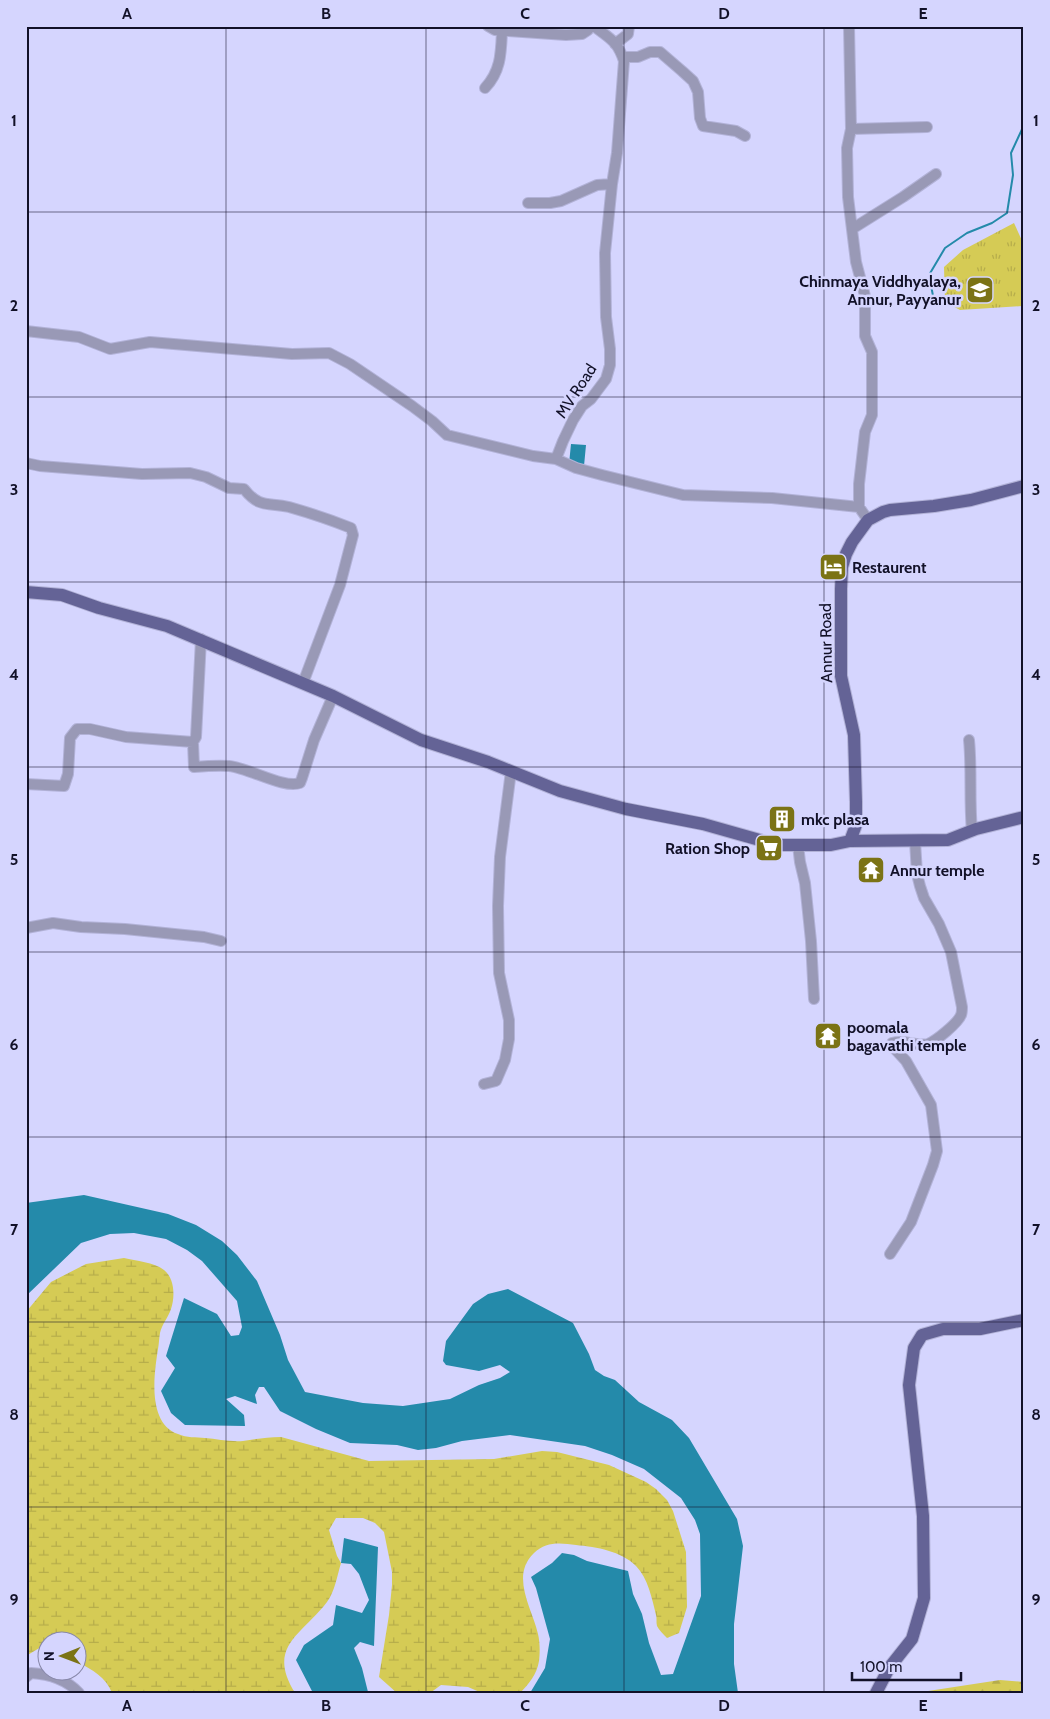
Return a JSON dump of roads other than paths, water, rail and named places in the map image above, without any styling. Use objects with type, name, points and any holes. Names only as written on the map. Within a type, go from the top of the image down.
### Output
[{"type":"main road","points":[[868,520],[890,510],[971,500],[1024,486]]},
{"type":"main road","name":"Annur Road","points":[[850,842],[856,825],[854,735],[841,676],[842,567],[852,542],[868,520]]},
{"type":"main road","points":[[26,592],[62,595],[99,608],[167,626],[333,696],[421,740],[510,771],[560,791],[626,809],[703,824],[777,845],[831,845],[850,842],[948,840],[972,831],[1024,817]]},
{"type":"main road","points":[[876,1693],[889,1668],[912,1639],[924,1598],[923,1516],[909,1385],[914,1348],[922,1334],[943,1329],[980,1328],[1024,1320]]},
{"type":"street","points":[[488,26],[495,30],[566,35],[582,34],[590,26]]},
{"type":"street","name":"MV Road","points":[[556,460],[573,420],[582,406],[591,399],[606,379],[610,365],[606,316],[605,253],[618,144],[624,61],[616,44],[594,26]]},
{"type":"street","points":[[616,44],[628,34],[629,26]]},
{"type":"street","points":[[849,26],[852,129],[847,148],[848,197],[856,262],[865,296],[865,336],[872,352],[872,415],[865,432],[859,484],[859,506],[868,520]]},
{"type":"street","points":[[485,88],[494,78],[497,70],[502,30]]},
{"type":"street","points":[[623,57],[638,56],[646,52],[660,52],[693,81],[698,92],[700,118],[703,126],[736,131],[744,136]]},
{"type":"street","points":[[852,129],[927,127]]},
{"type":"street","points":[[852,229],[936,174]]},
{"type":"street","points":[[528,203],[561,201],[597,185],[612,184]]},
{"type":"street","points":[[26,331],[79,337],[110,349],[150,342],[292,354],[329,353],[350,364],[412,406],[447,435],[556,460],[602,476],[683,495],[772,498],[859,506]]},
{"type":"street","points":[[26,463],[40,466],[142,474],[190,473],[206,477],[229,488],[244,489],[252,499],[267,505],[286,507],[351,528],[353,535],[340,585],[304,683]]},
{"type":"street","points":[[200,640],[196,737],[193,742],[194,766],[230,766],[250,771],[284,784],[300,782],[316,733],[333,696]]},
{"type":"street","points":[[26,784],[64,786],[68,774],[70,738],[77,729],[90,729],[126,737],[193,742]]},
{"type":"street","points":[[968,740],[971,758],[970,811],[972,831]]},
{"type":"street","points":[[484,1084],[496,1081],[505,1060],[509,1039],[509,1020],[500,973],[498,906],[500,857],[510,771]]},
{"type":"street","points":[[890,1254],[911,1222],[937,1150],[931,1105],[906,1061],[892,1043],[907,1041],[928,1044],[949,1029],[961,1016],[962,1007],[951,952],[920,886],[917,874],[915,841]]},
{"type":"street","points":[[798,845],[805,883],[814,999]]},
{"type":"street","points":[[26,928],[53,923],[204,937],[221,941]]},
{"type":"street","points":[[26,1677],[31,1673],[58,1678],[67,1682],[79,1693]]},
{"type":"water","points":[[571,444],[586,445],[584,466],[569,464]]},
{"type":"water","points":[[84,1195],[168,1214],[196,1225],[222,1241],[237,1255],[257,1281],[280,1335],[288,1360],[305,1392],[363,1403],[403,1406],[450,1399],[479,1385],[500,1378],[510,1372],[500,1365],[479,1371],[446,1365],[443,1361],[446,1341],[473,1304],[488,1294],[508,1289],[573,1323],[595,1370],[615,1380],[639,1402],[672,1420],[689,1438],[737,1519],[743,1546],[734,1624],[734,1664],[738,1693],[530,1693],[545,1668],[550,1639],[536,1588],[531,1577],[552,1563],[562,1553],[628,1571],[633,1594],[642,1614],[649,1643],[661,1675],[673,1674],[701,1596],[700,1534],[695,1520],[681,1498],[644,1469],[585,1446],[510,1435],[462,1441],[436,1448],[418,1450],[397,1445],[350,1443],[280,1411],[264,1387],[259,1387],[255,1395],[257,1404],[235,1396],[226,1399],[244,1415],[245,1426],[185,1425],[171,1413],[161,1391],[175,1368],[166,1356],[184,1298],[217,1314],[231,1336],[239,1335],[242,1327],[237,1301],[202,1261],[187,1250],[166,1239],[134,1233],[110,1234],[81,1243],[26,1296],[26,1203]]},
{"type":"water","points":[[344,1538],[378,1547],[374,1646],[360,1642],[354,1648],[362,1668],[368,1692],[371,1693],[313,1693],[296,1660],[304,1645],[333,1625],[336,1605],[362,1613],[369,1600],[359,1574],[351,1564],[341,1563]]},
{"type":"waterway","points":[[934,301],[929,275],[945,248],[967,233],[992,223],[1007,213],[1013,175],[1011,153],[1024,125]]},
{"type":"place","name":"Chinmaya Viddhyalaya, Annur, Payyanur","points":[[980,290]]},
{"type":"place","name":"Restaurent","points":[[833,567]]},
{"type":"place","name":"mkc plasa","points":[[782,819]]},
{"type":"place","name":"Ration Shop","points":[[769,848]]},
{"type":"place","name":"Annur temple","points":[[871,870]]},
{"type":"place","name":"poomala bagavathi temple","points":[[828,1036]]}]
